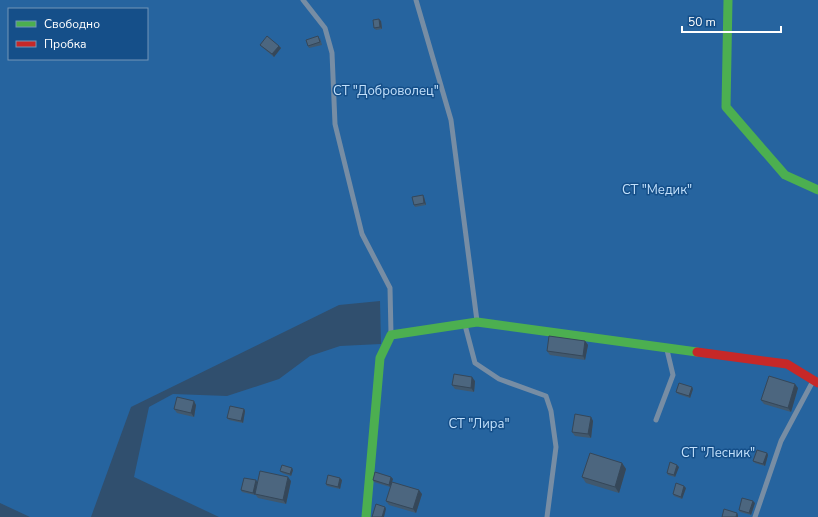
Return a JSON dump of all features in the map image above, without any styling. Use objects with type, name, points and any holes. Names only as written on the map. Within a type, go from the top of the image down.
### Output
[{"type":"street","points":[[728,0],[726,107],[785,175],[818,190]]},
{"type":"street","points":[[366,517],[380,358],[391,335],[477,322],[787,364],[816,381]]},
{"type":"lane","points":[[303,0],[325,28],[332,53],[335,124],[362,234],[390,288],[391,335]]},
{"type":"lane","points":[[416,0],[451,120],[477,322]]},
{"type":"lane","points":[[464,324],[475,363],[499,379],[546,396],[551,411],[556,447],[547,517]]},
{"type":"lane","points":[[656,420],[673,375],[666,348]]},
{"type":"lane","points":[[754,517],[781,441],[816,381]]},
{"type":"green space","points":[[0,0],[818,0],[818,517],[219,517],[134,477],[149,407],[173,394],[227,396],[279,379],[310,356],[340,346],[381,344],[380,301],[339,305],[131,407],[91,517],[30,517],[0,503]]},
{"type":"building","points":[[379,19],[380,27],[374,28],[373,20]]},
{"type":"building","points":[[267,36],[279,46],[272,54],[260,45]]},
{"type":"building","points":[[318,36],[320,42],[308,46],[306,40]]},
{"type":"building","points":[[423,195],[424,203],[414,205],[412,197]]},
{"type":"building","points":[[549,336],[585,341],[583,356],[547,351]]},
{"type":"building","points":[[454,374],[472,377],[471,388],[452,385]]},
{"type":"building","points":[[769,376],[795,384],[788,408],[761,400]]},
{"type":"building","points":[[679,383],[692,387],[689,396],[676,392]]},
{"type":"building","points":[[177,397],[194,401],[191,413],[174,409]]},
{"type":"building","points":[[230,406],[244,409],[241,421],[227,418]]},
{"type":"building","points":[[575,414],[591,417],[588,434],[572,432]]},
{"type":"building","points":[[757,450],[767,453],[763,464],[753,461]]},
{"type":"building","points":[[590,453],[622,463],[615,487],[582,477]]},
{"type":"building","points":[[670,462],[677,465],[674,475],[667,473]]},
{"type":"building","points":[[282,465],[292,468],[290,474],[280,471]]},
{"type":"building","points":[[260,471],[288,477],[283,500],[255,494]]},
{"type":"building","points":[[375,472],[391,477],[389,485],[373,480]]},
{"type":"building","points":[[328,475],[340,478],[338,487],[326,484]]},
{"type":"building","points":[[244,478],[256,480],[253,493],[241,490]]},
{"type":"building","points":[[392,482],[419,490],[413,509],[386,501]]},
{"type":"building","points":[[676,483],[684,486],[681,497],[673,494]]},
{"type":"building","points":[[742,498],[753,501],[749,513],[739,510]]},
{"type":"building","points":[[376,504],[385,507],[382,517],[372,517]]},
{"type":"building","points":[[724,509],[737,513],[736,517],[722,517]]},
{"type":"traffic: fast","points":[[728,0],[726,107],[785,175],[818,190]]},
{"type":"traffic: fast","points":[[366,517],[380,358],[391,335],[477,322],[697,352]]},
{"type":"traffic: jam","points":[[697,352],[787,364],[818,383]]},
{"type":"park label","name":"СТ \"Доброволец\"","points":[[386,90]]},
{"type":"park label","name":"СТ \"Медик\"","points":[[657,189]]},
{"type":"park label","name":"СТ \"Лира\"","points":[[479,423]]},
{"type":"park label","name":"СТ \"Лесник\"","points":[[718,452]]}]
